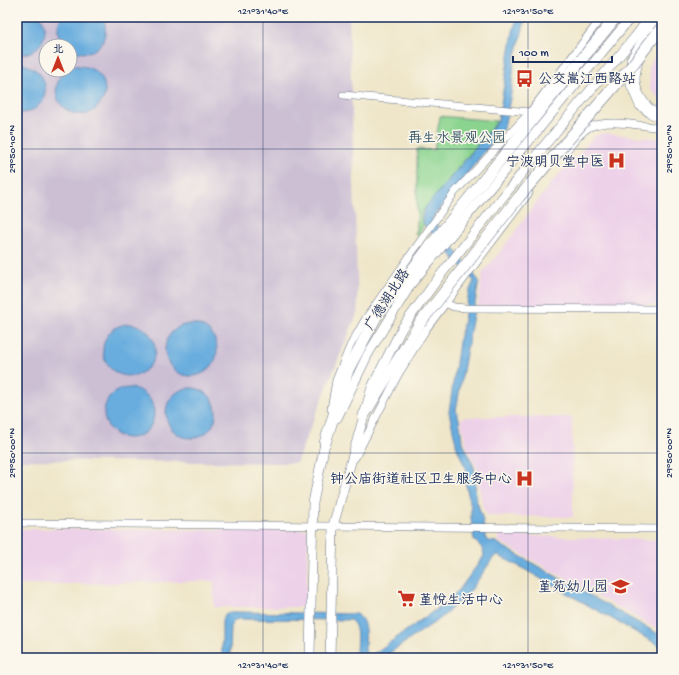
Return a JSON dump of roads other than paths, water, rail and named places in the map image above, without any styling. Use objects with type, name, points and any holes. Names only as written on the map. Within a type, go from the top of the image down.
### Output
[{"type":"highway","points":[[326,443],[348,370],[376,317],[427,250],[616,17]]},
{"type":"highway","points":[[364,414],[420,323],[519,197],[630,68],[662,28]]},
{"type":"main road","name":"广德湖北路","points":[[310,658],[314,502],[326,443],[368,354],[411,284],[631,17]]},
{"type":"main road","name":"广德湖北路","points":[[330,658],[333,526],[372,387],[402,328],[439,277],[650,17]]},
{"type":"street","points":[[326,443],[336,380],[350,346],[366,318],[455,192],[530,112],[602,17]]},
{"type":"street","points":[[657,17],[630,59],[630,85],[640,106],[650,114],[662,120]]},
{"type":"street","points":[[662,19],[640,54],[636,71],[636,82],[641,95],[648,106],[658,114],[662,114]]},
{"type":"street","points":[[343,95],[530,112]]},
{"type":"street","points":[[350,467],[398,375],[426,328],[546,170],[586,129],[600,124],[662,128]]},
{"type":"street","points":[[445,303],[454,307],[465,308],[662,309]]},
{"type":"street","points":[[17,522],[450,528],[662,528]]},
{"type":"water","points":[[17,17],[41,17],[45,31],[44,38],[38,38],[38,47],[31,52],[17,54]]},
{"type":"water","points":[[61,17],[103,17],[105,34],[103,41],[93,50],[87,52],[78,52],[78,38],[60,38],[58,24]]},
{"type":"water","points":[[517,17],[526,17],[514,62],[511,94],[504,127],[432,219],[479,281],[456,410],[462,440],[474,467],[476,499],[482,517],[486,539],[488,541],[496,542],[662,636],[662,647],[497,555],[493,558],[471,590],[441,618],[382,658],[358,658],[356,654],[356,630],[355,626],[350,620],[237,619],[231,625],[230,658],[222,658],[222,620],[226,614],[234,612],[357,614],[363,622],[365,650],[366,653],[370,655],[375,653],[445,603],[459,590],[484,556],[483,549],[474,540],[471,507],[465,481],[466,469],[457,448],[449,412],[460,335],[469,292],[474,281],[423,223],[422,217],[426,207],[498,121],[513,32]]},
{"type":"water","points":[[22,64],[33,68],[38,72],[38,78],[42,78],[44,84],[45,92],[42,100],[37,107],[28,112],[17,113],[17,65]]},
{"type":"water","points":[[78,66],[86,67],[96,71],[102,79],[105,91],[104,95],[99,105],[91,112],[82,115],[73,113],[64,108],[59,101],[56,91],[60,78],[78,78]]},
{"type":"water","points":[[129,324],[139,326],[147,332],[153,340],[155,350],[153,360],[147,368],[139,374],[129,376],[119,374],[111,368],[105,360],[103,350],[105,340],[111,332],[119,326]]},
{"type":"water","points":[[191,324],[201,326],[209,332],[215,340],[217,350],[215,360],[209,368],[201,374],[191,376],[181,374],[173,368],[167,360],[165,350],[167,340],[173,332],[181,326]]},
{"type":"water","points":[[124,388],[134,388],[147,395],[154,408],[154,418],[147,431],[134,438],[124,438],[115,434],[108,427],[104,418],[104,408],[108,399],[115,392]]},
{"type":"water","points":[[196,388],[201,389],[209,395],[215,403],[215,423],[209,431],[201,437],[186,438],[181,437],[173,431],[167,423],[166,408],[167,403],[173,395],[181,389]]},
{"type":"place","name":"公交嵩江西路站","points":[[525,78]]},
{"type":"place","name":"宁波明贝堂中医","points":[[617,161]]},
{"type":"place","name":"钟公庙街道社区卫生服务中心","points":[[525,478]]},
{"type":"place","name":"堇苑幼儿园","points":[[621,586]]},
{"type":"place","name":"堇悦生活中心","points":[[406,599]]},
{"type":"park label","name":"再生水景观公园","points":[[457,137]]}]
